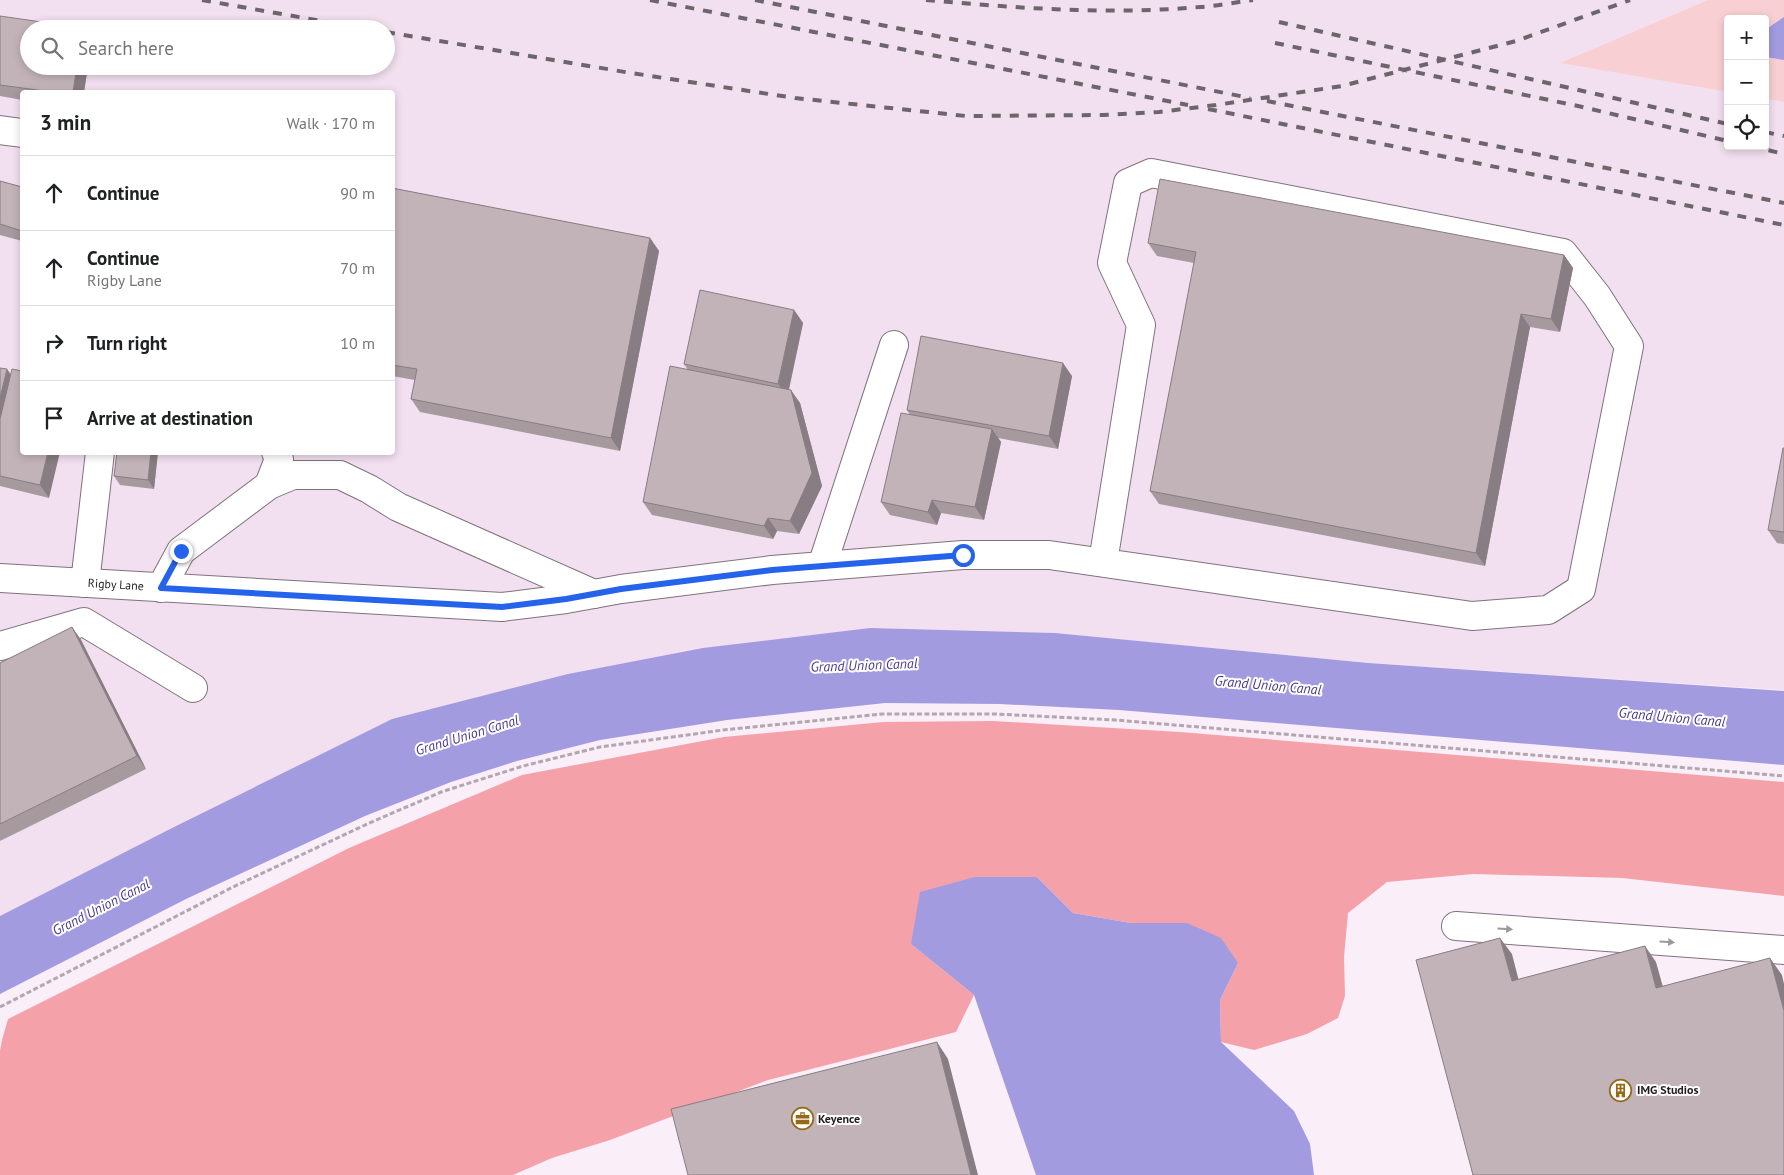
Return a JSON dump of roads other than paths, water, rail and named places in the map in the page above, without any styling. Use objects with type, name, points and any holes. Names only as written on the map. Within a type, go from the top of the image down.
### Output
[{"type":"street","points":[[0,130],[20,133]]},
{"type":"street","name":"Rigby Lane","points":[[0,578],[502,607],[566,599],[621,589],[762,571],[963,555],[1049,554],[1103,562],[1472,616],[1548,610],[1581,589],[1629,346],[1597,296],[1563,253],[1151,173],[1128,183],[1112,263],[1142,325],[1103,562]]},
{"type":"street","points":[[822,566],[894,346]]},
{"type":"street","points":[[85,583],[100,455]]},
{"type":"street","points":[[269,485],[279,459],[277,455]]},
{"type":"street","points":[[161,588],[181,551],[269,485],[293,475],[340,475],[369,489],[398,507],[594,594]]},
{"type":"street","points":[[0,646],[84,622],[193,688]]},
{"type":"street","points":[[1456,926],[1784,950]]},
{"type":"water","points":[[1784,17],[1784,60],[1769,58],[1769,27]]},
{"type":"water","name":"Grand Union Canal","points":[[870,628],[1055,633],[1368,663],[1784,691],[1784,765],[1119,710],[1000,704],[885,703],[727,720],[600,740],[517,761],[451,782],[365,816],[186,899],[0,994],[0,916],[392,719],[568,674],[703,648]]},
{"type":"water","points":[[975,877],[1037,877],[1073,913],[1131,923],[1187,923],[1221,938],[1238,963],[1220,1000],[1221,1042],[1294,1111],[1310,1144],[1314,1175],[1036,1175],[974,995],[911,944],[920,892]]},
{"type":"railway","points":[[202,0],[316,20]]},
{"type":"railway","points":[[650,0],[1188,105]]},
{"type":"railway","points":[[755,0],[1250,98]]},
{"type":"railway","points":[[926,0],[1063,10],[1166,9],[1253,0]]},
{"type":"railway","points":[[395,34],[795,98],[966,116],[1103,115],[1159,112],[1342,86],[1516,41],[1630,0]]},
{"type":"railway","points":[[1279,22],[1724,123]]},
{"type":"railway","points":[[1275,43],[1578,106],[1724,140]]},
{"type":"railway","points":[[1267,101],[1784,203]]},
{"type":"railway","points":[[1208,109],[1784,225]]},
{"type":"railway","points":[[1769,133],[1784,136]]},
{"type":"railway","points":[[1768,150],[1784,154]]},
{"type":"place","name":"IMG Studios","points":[[1621,1090]]},
{"type":"place","name":"Keyence","points":[[802,1119]]}]
